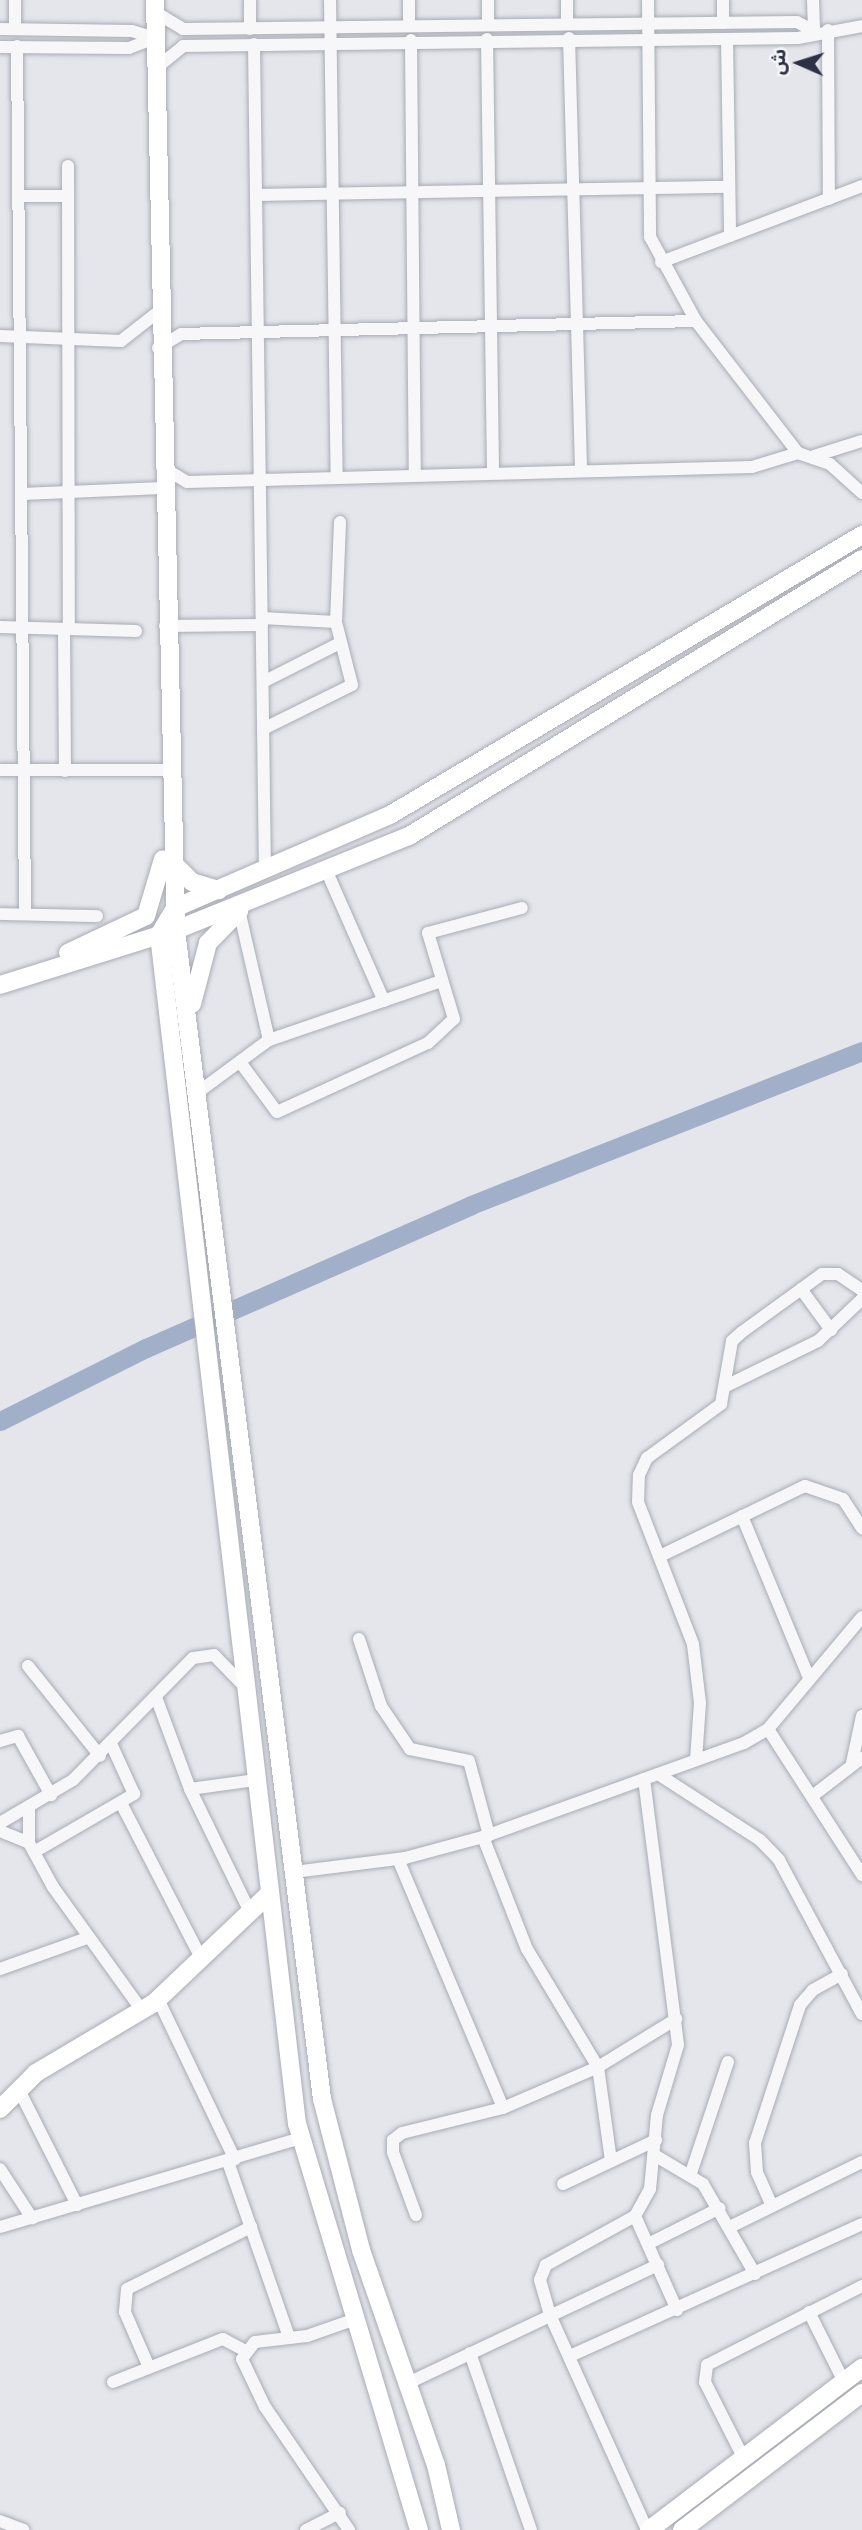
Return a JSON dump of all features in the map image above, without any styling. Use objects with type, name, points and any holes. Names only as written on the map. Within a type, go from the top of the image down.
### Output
[{"type":"street","points":[[15,0],[15,29]]},
{"type":"street","points":[[250,0],[250,29]]},
{"type":"street","points":[[330,0],[337,329],[337,475]]},
{"type":"street","points":[[409,0],[409,26]]},
{"type":"street","points":[[488,0],[488,23]]},
{"type":"street","points":[[567,0],[567,23]]},
{"type":"street","points":[[648,0],[650,237],[661,262],[696,321],[798,453]]},
{"type":"street","points":[[723,0],[723,23]]},
{"type":"street","points":[[813,0],[814,31]]},
{"type":"street","points":[[155,6],[183,29],[488,23],[797,22],[814,31]]},
{"type":"street","points":[[155,6],[158,348],[170,860],[175,908],[167,932],[190,1226],[300,2138],[353,2320],[419,2530]]},
{"type":"street","points":[[155,69],[183,46],[487,39],[798,38],[814,31],[862,26]]},
{"type":"street","points":[[0,29],[132,31],[155,38]]},
{"type":"street","points":[[828,30],[828,198]]},
{"type":"street","points":[[0,47],[129,48],[155,38]]},
{"type":"street","points":[[569,38],[573,324],[581,471]]},
{"type":"street","points":[[487,39],[492,191],[493,473]]},
{"type":"street","points":[[727,39],[730,236]]},
{"type":"street","points":[[411,40],[410,192],[415,474]]},
{"type":"street","points":[[254,44],[265,870]]},
{"type":"street","points":[[17,46],[25,628],[25,914]]},
{"type":"street","points":[[65,771],[69,493],[68,166]]},
{"type":"street","points":[[661,262],[862,186]]},
{"type":"street","points":[[256,195],[729,187]]},
{"type":"street","points":[[18,196],[68,196]]},
{"type":"street","points":[[0,336],[121,341],[158,312]]},
{"type":"street","points":[[158,348],[181,334],[696,321]]},
{"type":"street","points":[[814,456],[862,441]]},
{"type":"street","points":[[161,467],[187,482],[260,477],[752,467],[798,453],[814,456],[862,493]]},
{"type":"street","points":[[22,494],[162,488]]},
{"type":"street","points":[[263,729],[352,685],[337,622],[340,522]]},
{"type":"street","points":[[175,908],[390,815],[862,535]]},
{"type":"street","points":[[0,983],[243,907],[409,836],[862,559]]},
{"type":"street","points":[[165,625],[337,622]]},
{"type":"street","points":[[0,627],[136,631]]},
{"type":"street","points":[[263,682],[340,643]]},
{"type":"street","points":[[0,771],[168,770]]},
{"type":"street","points":[[0,983],[146,916],[159,890],[169,799]]},
{"type":"street","points":[[170,860],[192,881],[219,890]]},
{"type":"street","points":[[327,872],[384,1001]]},
{"type":"street","points":[[189,1035],[196,973],[208,943],[243,907]]},
{"type":"street","points":[[243,907],[269,1040]]},
{"type":"street","points":[[240,1062],[273,1111],[281,1111],[428,1043],[454,1019],[428,940],[432,928],[522,908]]},
{"type":"street","points":[[0,914],[97,916]]},
{"type":"street","points":[[167,932],[189,1035],[217,1231],[324,2111],[452,2530]]},
{"type":"street","points":[[197,1093],[269,1040],[442,981]]},
{"type":"street","points":[[696,1760],[698,1676],[660,1556],[638,1502],[639,1475],[647,1458],[721,1404],[728,1385],[732,1341],[802,1289],[830,1272],[862,1290]]},
{"type":"street","points":[[802,1289],[831,1330]]},
{"type":"street","points":[[728,1385],[793,1356],[831,1330],[862,1299]]},
{"type":"street","points":[[660,1556],[804,1486],[843,1499],[862,1528]]},
{"type":"street","points":[[742,1516],[809,1678]]},
{"type":"street","points":[[294,1872],[398,1859],[486,1836],[696,1760],[768,1728],[862,1617]]},
{"type":"street","points":[[359,1639],[381,1706],[410,1748],[469,1761],[486,1836],[527,1949],[598,2067],[611,2161]]},
{"type":"street","points":[[0,1823],[51,1795],[112,1746],[156,1697],[202,1653],[214,1655],[245,1687]]},
{"type":"street","points":[[28,1666],[100,1756]]},
{"type":"street","points":[[156,1697],[190,1789],[250,1912]]},
{"type":"street","points":[[815,1794],[857,1760],[862,1716]]},
{"type":"street","points":[[768,1728],[815,1794],[862,1875]]},
{"type":"street","points":[[0,1741],[18,1736],[51,1795]]},
{"type":"street","points":[[32,1847],[134,1794],[112,1746]]},
{"type":"street","points":[[658,1774],[760,1840],[779,1860],[862,2014]]},
{"type":"street","points":[[644,1779],[678,2045],[656,2140],[656,2156],[645,2204],[635,2216],[546,2265],[540,2280],[550,2315],[648,2530],[862,2368]]},
{"type":"street","points":[[190,1789],[256,1780]]},
{"type":"street","points":[[121,1803],[201,1958]]},
{"type":"street","points":[[29,1809],[32,1847],[87,1938],[143,2011]]},
{"type":"street","points":[[0,1830],[32,1847]]},
{"type":"street","points":[[398,1859],[502,2108]]},
{"type":"street","points":[[0,2109],[36,2073],[143,2011],[158,1999],[270,1893]]},
{"type":"street","points":[[0,1969],[87,1938]]},
{"type":"street","points":[[772,2206],[757,2172],[755,2143],[800,2005],[842,1974]]},
{"type":"street","points":[[158,1999],[232,2161],[251,2227],[288,2334]]},
{"type":"street","points":[[416,2215],[393,2140],[416,2127],[502,2108],[598,2067],[676,2019]]},
{"type":"street","points":[[691,2174],[728,2062]]},
{"type":"street","points":[[19,2091],[77,2205]]},
{"type":"street","points":[[0,2227],[232,2161],[300,2138]]},
{"type":"street","points":[[563,2184],[656,2140]]},
{"type":"street","points":[[656,2156],[691,2174],[720,2208],[732,2226],[755,2274]]},
{"type":"street","points":[[732,2226],[862,2162]]},
{"type":"street","points":[[0,2169],[32,2218]]},
{"type":"street","points":[[648,2244],[720,2208]]},
{"type":"street","points":[[635,2216],[677,2310]]},
{"type":"street","points":[[570,2356],[677,2310],[862,2224]]},
{"type":"street","points":[[148,2365],[125,2312],[127,2289],[251,2227]]},
{"type":"street","points":[[406,2384],[658,2265]]},
{"type":"street","points":[[744,2459],[705,2382],[707,2365],[862,2286]]},
{"type":"street","points":[[809,2312],[844,2382]]},
{"type":"street","points":[[113,2382],[148,2365],[223,2339],[244,2350],[288,2334],[307,2336],[353,2320]]},
{"type":"street","points":[[244,2350],[245,2373],[265,2407],[340,2513],[349,2530]]},
{"type":"street","points":[[471,2353],[531,2530]]},
{"type":"street","points":[[682,2530],[862,2393]]},
{"type":"street","points":[[306,2530],[340,2513]]},
{"type":"street","points":[[0,2521],[23,2530]]},
{"type":"waterway","points":[[0,1421],[146,1348],[471,1205],[862,1051]]}]
